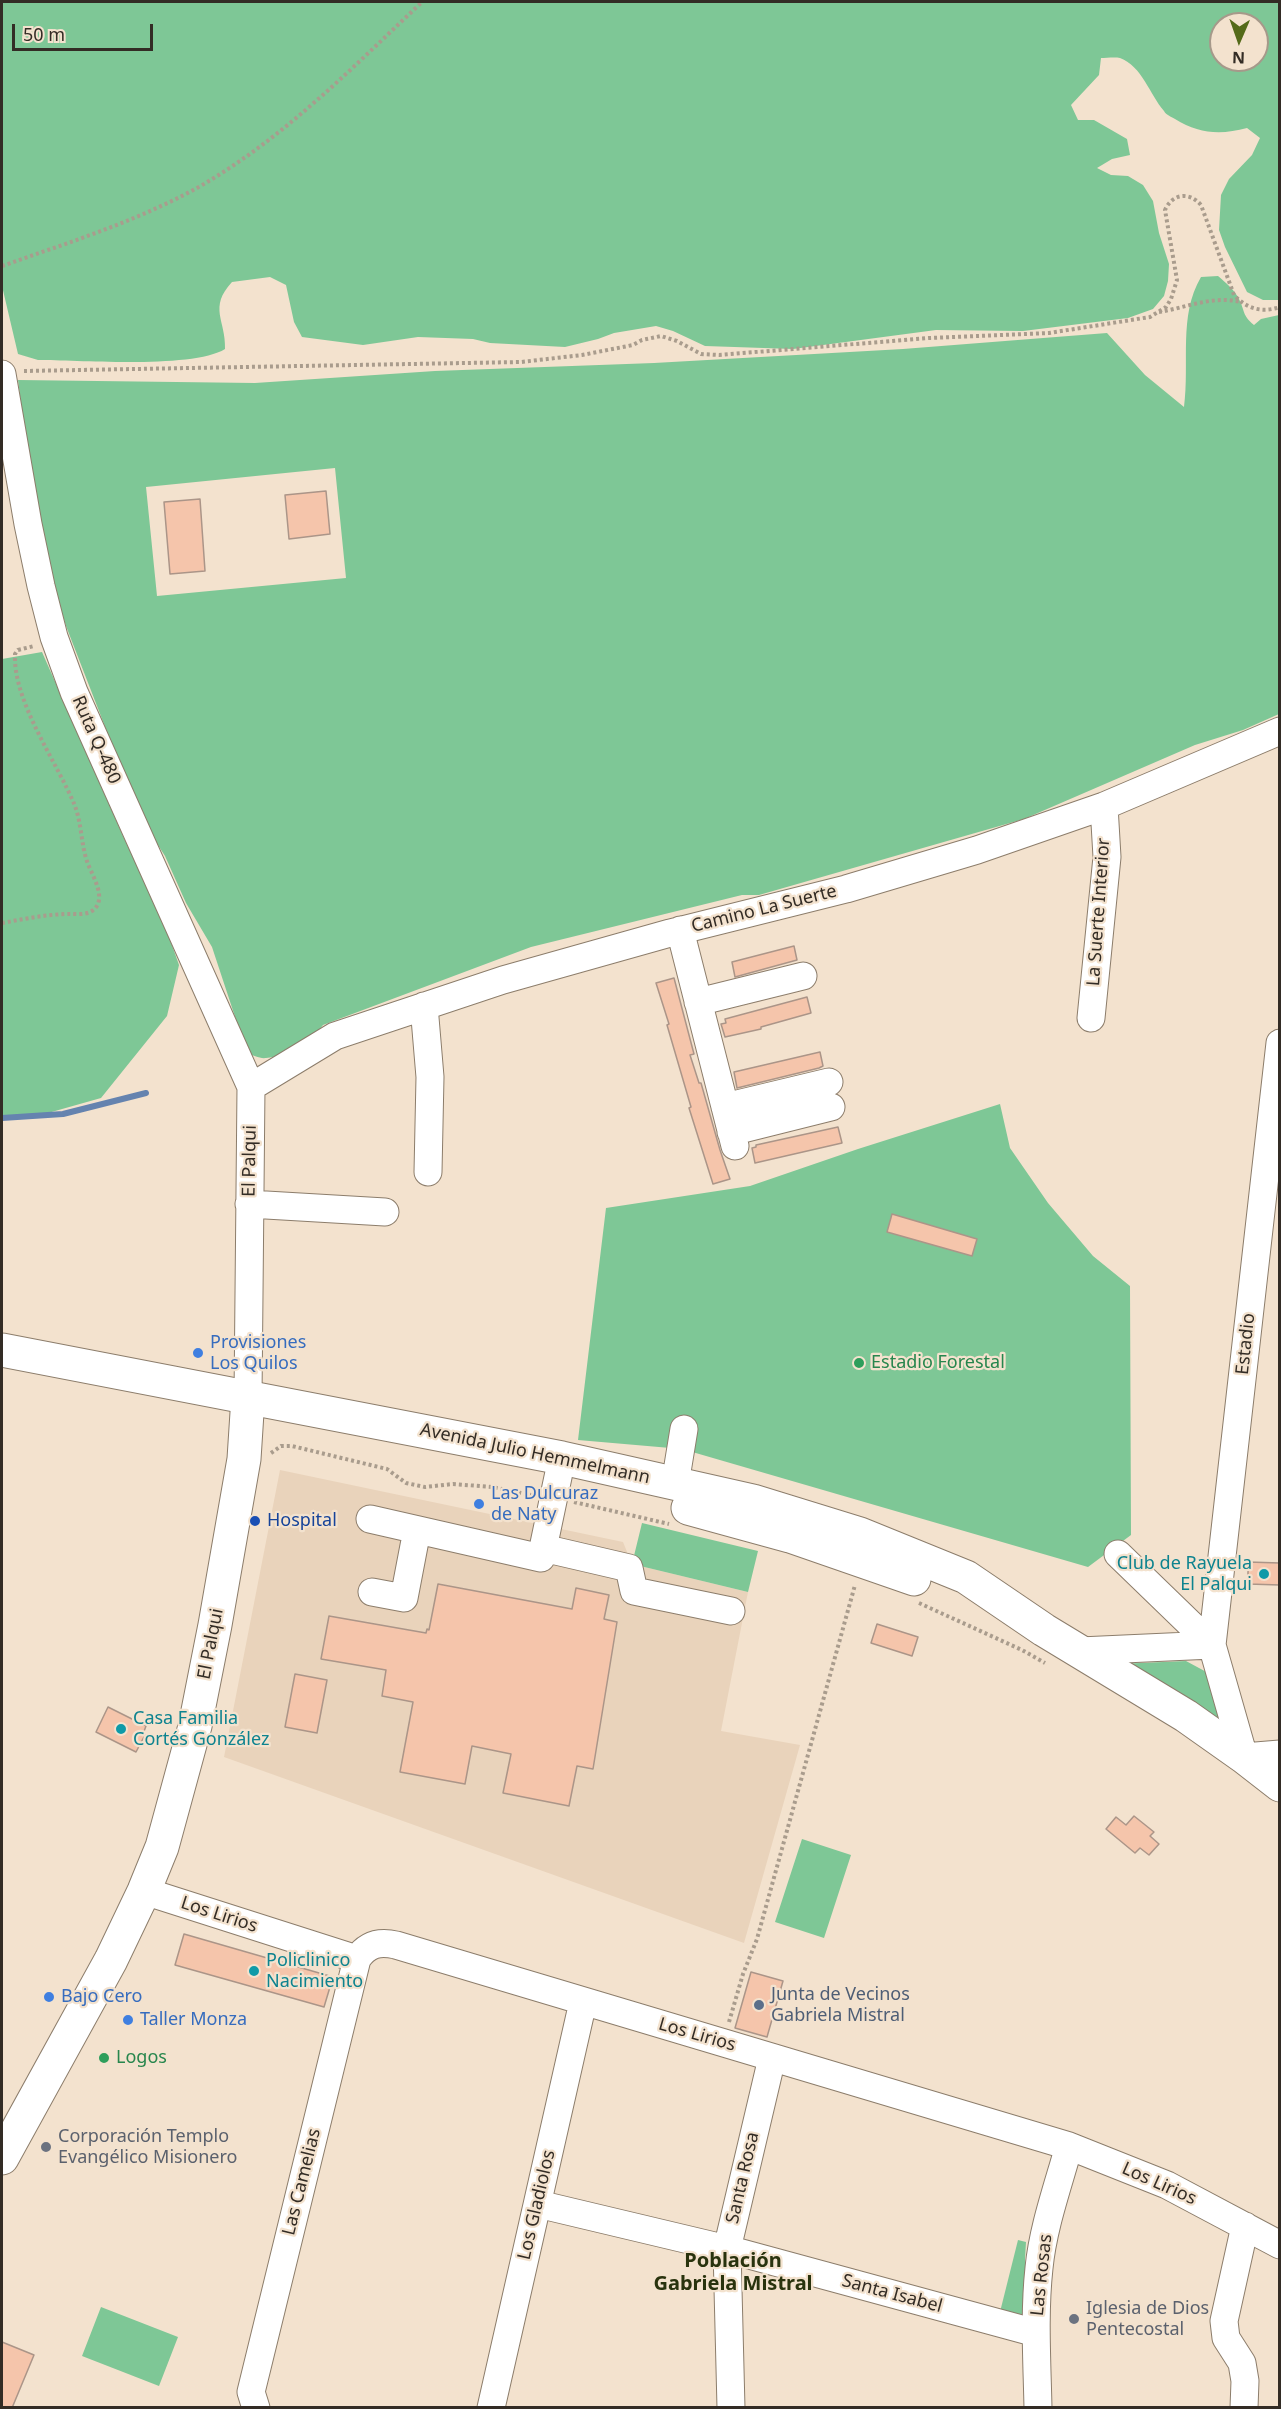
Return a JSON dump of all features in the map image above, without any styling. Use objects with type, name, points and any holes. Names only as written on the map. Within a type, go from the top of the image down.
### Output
[{"type":"main road","name":"Avenida Julio Hemmelmann","points":[[2,1350],[685,1507],[790,1536],[887,1569],[1044,1630]]},
{"type":"main road","name":"Avenida Julio Hemmelmann","points":[[2,1369],[247,1408]]},
{"type":"main road","name":"El Palqui","points":[[2,2158],[111,1960],[144,1892],[162,1847],[195,1726],[244,1459],[247,1408]]},
{"type":"main road","name":"Avenida Julio Hemmelmann","points":[[557,1479],[675,1484],[753,1501],[861,1534],[966,1577],[1044,1630],[1067,1659],[1157,1697],[1244,1756],[1280,1785]]},
{"type":"street","name":"Ruta Q-480","points":[[13,372],[28,524],[56,642],[74,692],[251,1087]]},
{"type":"street","name":"Camino La Suerte","points":[[251,1087],[335,1036],[503,980],[680,930],[857,886],[976,850],[1104,806],[1280,731]]},
{"type":"street","name":"La Suerte Interior","points":[[1091,1018],[1107,857],[1104,806]]},
{"type":"street","points":[[680,930],[731,1128],[830,1095]]},
{"type":"street","points":[[698,1002],[802,976]]},
{"type":"street","points":[[424,1006],[430,1077],[428,1172]]},
{"type":"street","name":"Estadio","points":[[1244,1756],[1212,1645],[1280,1043]]},
{"type":"street","name":"El Palqui","points":[[247,1408],[251,1087]]},
{"type":"street","points":[[249,1204],[385,1212]]},
{"type":"street","points":[[675,1484],[684,1429]]},
{"type":"street","points":[[370,1520],[541,1558],[557,1479]]},
{"type":"street","points":[[372,1592],[404,1598],[417,1530]]},
{"type":"street","points":[[543,1548],[629,1568],[634,1591],[731,1611]]},
{"type":"street","points":[[1118,1554],[1212,1645]]},
{"type":"street","points":[[1067,1659],[1212,1645]]},
{"type":"street","points":[[1244,1756],[1280,1754]]},
{"type":"street","name":"Los Lirios","points":[[144,1892],[357,1959],[362,1951],[372,1944],[386,1943],[1069,2146],[1167,2185],[1280,2245]]},
{"type":"street","name":"Las Camelias","points":[[255,2407],[252,2392],[357,1959]]},
{"type":"street","name":"Los Gladiolos","points":[[491,2408],[583,2002]]},
{"type":"street","name":"Santa Rosa","points":[[731,2408],[727,2249],[772,2058]]},
{"type":"street","name":"Las Rosas","points":[[1038,2408],[1036,2333],[1039,2268],[1046,2230],[1069,2146]]},
{"type":"street","name":"Santa Isabel","points":[[538,2204],[727,2249],[1036,2333]]},
{"type":"street","points":[[1244,2408],[1245,2381],[1242,2363],[1226,2338],[1224,2321],[1245,2226]]},
{"type":"path","points":[[2,266],[127,221],[196,188],[229,169],[286,128],[313,105],[422,2]]},
{"type":"path","points":[[1158,313],[1171,299],[1175,289],[1176,270],[1164,217],[1168,204],[1179,196],[1191,197],[1201,205],[1230,287],[1240,302]]},
{"type":"path","points":[[13,372],[521,362],[582,355],[633,345],[642,340],[661,336],[677,341],[701,354],[719,355],[929,338],[1049,333],[1141,319],[1211,300],[1228,299],[1264,311],[1280,307]]},
{"type":"path","points":[[2,923],[54,914],[85,913],[93,910],[98,901],[98,886],[88,863],[76,809],[42,739],[15,673],[15,654],[18,650],[56,642]]},
{"type":"path","points":[[244,1459],[266,1462],[276,1448],[292,1446],[387,1469],[406,1483],[425,1486],[453,1484],[492,1487],[557,1479],[679,1526]]},
{"type":"path","points":[[723,2043],[743,1974],[757,1939],[857,1578]]},
{"type":"path","points":[[912,1600],[1022,1650],[1067,1659]]},
{"type":"shaded area","points":[[280,1470],[623,1542],[632,1564],[748,1592],[721,1731],[800,1745],[744,1943],[224,1757]]},
{"type":"green space","points":[[2,2],[1279,2],[1279,300],[1263,300],[1247,292],[1219,230],[1221,195],[1229,179],[1252,155],[1260,138],[1247,128],[1228,132],[1210,132],[1184,124],[1165,112],[1140,74],[1128,62],[1120,58],[1101,58],[1099,75],[1071,105],[1078,120],[1094,120],[1127,139],[1130,155],[1112,159],[1097,168],[1111,175],[1128,176],[1143,185],[1153,201],[1159,233],[1169,264],[1164,296],[1153,309],[1128,318],[1023,331],[936,330],[793,349],[705,346],[656,326],[614,333],[565,347],[418,337],[363,345],[302,337],[294,322],[286,285],[270,277],[232,282],[221,299],[220,307],[225,349],[209,355],[163,361],[107,362],[38,360],[18,354],[2,286]]},
{"type":"green space","points":[[1218,276],[1227,284],[1237,295],[1246,316],[1254,325],[1261,319],[1279,315],[1279,714],[1243,730],[1195,745],[1024,819],[759,895],[742,895],[531,947],[323,1025],[305,1042],[274,1057],[264,1058],[247,1053],[212,947],[186,903],[165,856],[156,842],[147,835],[66,626],[34,506],[18,380],[255,383],[435,371],[654,363],[903,349],[1107,333],[1145,375],[1184,407],[1189,308],[1201,277]],"holes":[[[335,468],[346,578],[157,596],[146,487]]]},
{"type":"green space","points":[[42,652],[167,931],[179,965],[167,1016],[101,1098],[48,1113],[2,1119],[2,659]]},
{"type":"green space","name":"Estadio Forestal","points":[[1000,1104],[1010,1148],[1048,1203],[1093,1256],[1130,1286],[1131,1535],[1088,1567],[682,1449],[578,1440],[606,1208],[750,1186]]},
{"type":"green space","points":[[642,1523],[758,1551],[748,1592],[632,1564]]},
{"type":"green space","points":[[1186,1661],[1212,1675],[1231,1728],[1117,1664]]},
{"type":"green space","points":[[802,1839],[851,1855],[824,1938],[775,1922]]},
{"type":"green space","points":[[1018,2240],[1026,2242],[1027,2309],[1025,2315],[1018,2318],[1000,2312]]},
{"type":"green space","points":[[101,2307],[178,2337],[159,2386],[82,2356]]},
{"type":"building","points":[[326,491],[330,534],[289,539],[285,495]]},
{"type":"building","points":[[200,499],[205,571],[170,574],[164,502]]},
{"type":"building","points":[[794,946],[797,960],[735,977],[732,962]]},
{"type":"building","points":[[674,978],[694,1054],[690,1055],[699,1083],[701,1083],[730,1179],[713,1184],[689,1108],[691,1107],[656,983]]},
{"type":"building","points":[[807,997],[811,1013],[761,1027],[761,1029],[725,1037],[721,1024],[726,1023],[725,1019]]},
{"type":"building","points":[[820,1052],[823,1066],[819,1068],[737,1088],[734,1072]]},
{"type":"building","points":[[838,1127],[842,1143],[755,1163],[752,1148],[756,1145]]},
{"type":"building","points":[[892,1214],[977,1239],[972,1256],[887,1232]]},
{"type":"building","name":"Club de Rayuela El Palqui","points":[[1248,1562],[1280,1563],[1280,1585],[1248,1584]]},
{"type":"building","points":[[438,1584],[572,1609],[576,1588],[609,1595],[604,1619],[617,1622],[593,1769],[577,1766],[569,1806],[503,1793],[511,1754],[472,1746],[465,1784],[400,1772],[413,1702],[382,1696],[386,1670],[321,1659],[329,1616],[426,1633],[427,1629],[429,1630]]},
{"type":"building","points":[[877,1624],[918,1637],[912,1656],[871,1643]]},
{"type":"building","points":[[295,1674],[327,1680],[317,1733],[285,1727]]},
{"type":"building","name":"Casa Familia Cortés González","points":[[108,1707],[146,1726],[143,1734],[145,1735],[136,1752],[96,1732]]},
{"type":"building","points":[[1134,1816],[1154,1832],[1150,1836],[1159,1844],[1149,1855],[1140,1848],[1135,1853],[1106,1829],[1116,1817],[1126,1825]]},
{"type":"building","name":"Policlinico Nacimiento","points":[[184,1934],[333,1977],[324,2007],[175,1965]]},
{"type":"building","name":"Junta de Vecinos Gabriela Mistral","points":[[751,1972],[783,1981],[767,2037],[735,2028]]},
{"type":"building","points":[[2,2342],[34,2355],[12,2408],[2,2408]]},
{"type":"waterway","points":[[2,1118],[63,1114],[146,1093]]},
{"type":"place","name":"Provisiones Los Quilos","points":[[198,1353]]},
{"type":"place","name":"Estadio Forestal","points":[[859,1363]]},
{"type":"place","name":"Las Dulcuraz de Naty","points":[[479,1504]]},
{"type":"place","name":"Hospital","points":[[255,1521]]},
{"type":"place","name":"Club de Rayuela El Palqui","points":[[1264,1574]]},
{"type":"place","name":"Casa Familia Cortés González","points":[[121,1729]]},
{"type":"place","name":"Policlinico Nacimiento","points":[[254,1971]]},
{"type":"place","name":"Bajo Cero","points":[[49,1997]]},
{"type":"place","name":"Junta de Vecinos Gabriela Mistral","points":[[759,2005]]},
{"type":"place","name":"Taller Monza","points":[[128,2020]]},
{"type":"place","name":"Logos","points":[[104,2058]]},
{"type":"place","name":"Corporación Templo Evangélico Misionero","points":[[46,2147]]},
{"type":"place","name":"Iglesia de Dios Pentecostal","points":[[1074,2319]]},
{"type":"district","name":"Población Gabriela Mistral","points":[[733,2272]]}]
